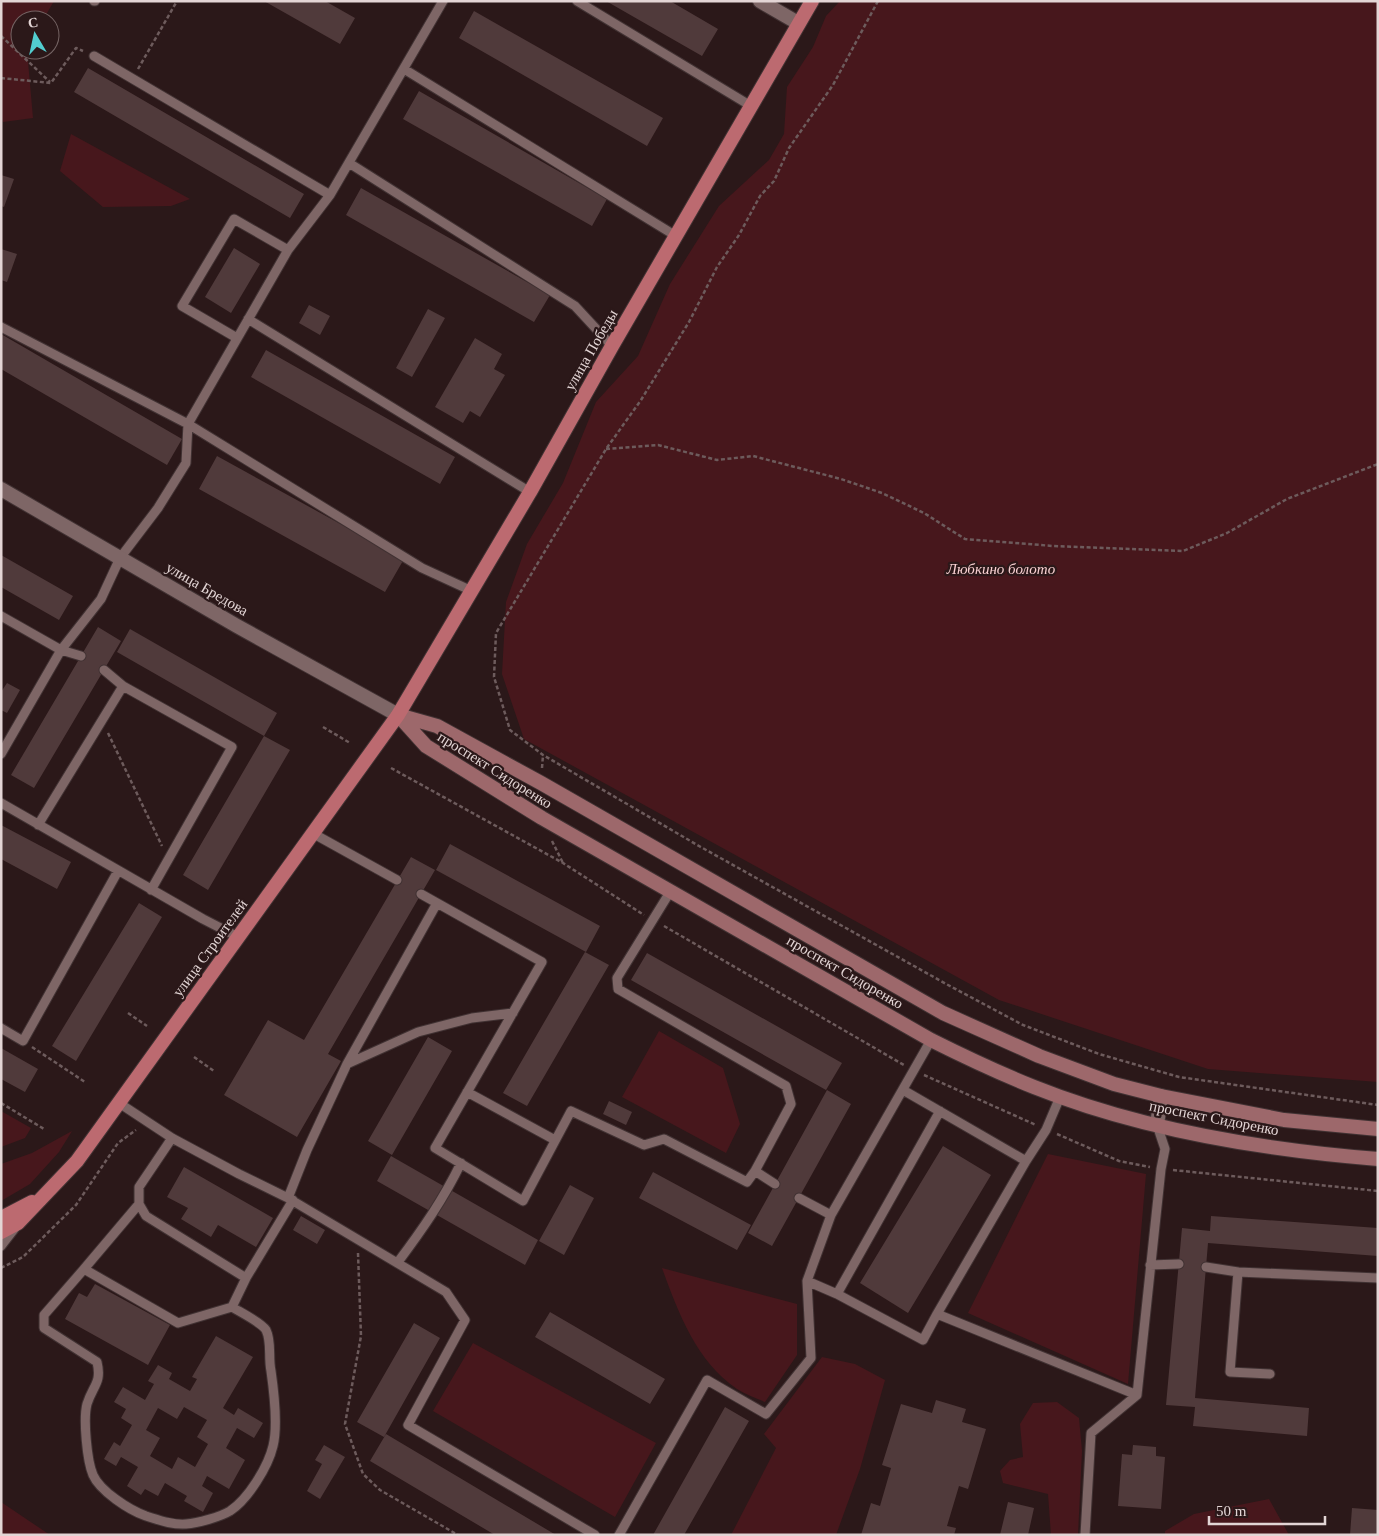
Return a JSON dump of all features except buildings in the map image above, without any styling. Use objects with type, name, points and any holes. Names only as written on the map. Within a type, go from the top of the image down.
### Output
[{"type":"main road","name":"улица Победы","points":[[398,715],[530,492],[612,346],[812,1]]},
{"type":"main road","name":"улица Строителей","points":[[1,1232],[18,1223],[77,1161],[398,715]]},
{"type":"main road","name":"проспект Сидоренко","points":[[398,715],[426,746],[542,818],[931,1040],[981,1065],[1060,1097],[1157,1125],[1298,1151],[1378,1158]]},
{"type":"main road","name":"проспект Сидоренко","points":[[398,715],[437,726],[541,782],[943,1012],[1039,1056],[1114,1084],[1161,1096],[1284,1120],[1378,1129]]},
{"type":"main road","name":"улица Строителей","points":[[1,1218],[44,1196]]},
{"type":"street","points":[[760,1],[798,23]]},
{"type":"street","name":"улица Бредова","points":[[1,489],[245,630],[398,715]]},
{"type":"street","points":[[1157,1125],[1161,1096]]},
{"type":"lane","points":[[1,754],[61,650],[101,599],[120,558],[158,508],[186,463],[188,424],[288,250],[330,195],[443,1]]},
{"type":"lane","points":[[577,1],[751,106]]},
{"type":"lane","points":[[94,56],[330,195]]},
{"type":"lane","points":[[404,69],[676,236]]},
{"type":"lane","points":[[349,164],[575,306],[612,346]]},
{"type":"lane","points":[[237,338],[182,306],[234,219],[288,250]]},
{"type":"lane","points":[[248,319],[530,492]]},
{"type":"lane","points":[[1,328],[188,424],[422,568],[472,591]]},
{"type":"lane","points":[[1,616],[61,650],[81,656]]},
{"type":"lane","points":[[104,670],[124,686],[232,747],[151,890]]},
{"type":"lane","points":[[38,824],[124,686]]},
{"type":"lane","points":[[1,803],[151,890],[238,937]]},
{"type":"lane","points":[[314,834],[397,880]]},
{"type":"lane","points":[[1,1028],[24,1041],[118,871]]},
{"type":"lane","points":[[421,894],[542,962],[434,1148],[523,1201],[571,1112],[644,1145],[664,1138],[747,1182],[755,1171],[791,1104],[786,1086],[618,989],[617,978],[670,892]]},
{"type":"lane","points":[[84,1269],[178,1324],[232,1307],[246,1278],[291,1199],[306,1150],[347,1064],[437,903]]},
{"type":"lane","points":[[347,1064],[418,1032],[472,1018],[513,1013]]},
{"type":"lane","points":[[619,1535],[707,1380],[766,1414],[811,1358],[807,1281],[831,1215],[931,1040]]},
{"type":"lane","points":[[903,1090],[1026,1161]]},
{"type":"lane","points":[[467,1092],[555,1140]]},
{"type":"lane","points":[[807,1281],[837,1294],[923,1340],[1026,1161],[1046,1130],[1060,1097]]},
{"type":"lane","points":[[119,1103],[172,1138],[291,1199],[446,1292],[465,1320],[408,1425],[593,1535]]},
{"type":"lane","points":[[837,1294],[940,1111]]},
{"type":"lane","points":[[1085,1535],[1091,1433],[1137,1395],[1150,1265],[1165,1149],[1157,1125]]},
{"type":"lane","points":[[172,1138],[139,1187],[139,1204],[146,1216],[246,1278]]},
{"type":"lane","points":[[398,1262],[434,1214],[461,1163]]},
{"type":"lane","points":[[755,1171],[775,1184]]},
{"type":"lane","points":[[799,1198],[831,1215]]},
{"type":"lane","points":[[139,1204],[44,1315],[44,1328],[97,1362],[100,1374],[87,1405],[86,1422],[88,1456],[93,1476],[107,1492],[139,1513],[165,1522],[186,1524],[207,1520],[230,1511],[251,1490],[263,1470],[273,1445],[275,1416],[269,1360],[270,1340],[265,1328],[232,1307]]},
{"type":"lane","points":[[1,1246],[18,1223]]},
{"type":"lane","points":[[1150,1265],[1179,1264]]},
{"type":"lane","points":[[1206,1267],[1238,1272],[1378,1278]]},
{"type":"lane","points":[[1238,1272],[1230,1372],[1270,1374]]},
{"type":"lane","points":[[937,1314],[1137,1395]]},
{"type":"path","points":[[132,78],[177,1]]},
{"type":"path","points":[[878,1],[832,85],[789,148],[774,181],[760,196],[740,235],[717,267],[689,322],[641,400],[606,449],[496,633],[494,677],[510,730],[543,755],[699,846],[948,985],[1023,1024],[1099,1054],[1179,1077],[1378,1105]]},
{"type":"path","points":[[1,36],[51,83]]},
{"type":"path","points":[[51,83],[76,48],[94,56]]},
{"type":"path","points":[[1,78],[51,83]]},
{"type":"path","points":[[606,449],[658,445],[717,460],[752,456],[841,479],[882,493],[924,513],[964,539],[1053,546],[1183,551],[1227,533],[1287,499],[1378,464]]},
{"type":"path","points":[[102,720],[168,860]]},
{"type":"path","points":[[323,727],[350,743]]},
{"type":"path","points":[[391,768],[408,777]]},
{"type":"path","points":[[128,1013],[147,1026]]},
{"type":"path","points":[[24,1041],[85,1082]]},
{"type":"path","points":[[194,1057],[214,1071]]},
{"type":"path","points":[[1,1103],[44,1129]]},
{"type":"path","points":[[1,1268],[23,1257],[76,1205],[118,1143],[147,1122]]},
{"type":"path","points":[[357,1239],[361,1336],[345,1424],[363,1474],[380,1490],[458,1535]]},
{"type":"green space","points":[[1,1],[54,1],[49,10],[10,10],[10,60],[28,60],[33,118],[3,122],[1,116]]},
{"type":"green space","name":"Любкино болото","points":[[840,1],[1378,1],[1378,1082],[1208,1069],[999,1000],[524,739],[502,674],[506,602],[527,544],[563,483],[596,402],[638,356],[670,284],[719,206],[769,160],[784,134],[787,87],[813,47],[826,16]]},
{"type":"green space","points":[[71,134],[190,199],[171,206],[103,207],[60,171]]},
{"type":"green space","points":[[659,1031],[723,1068],[740,1124],[726,1153],[622,1097]]},
{"type":"green space","points":[[1,1111],[31,1128],[25,1138],[1,1147]]},
{"type":"green space","points":[[72,1131],[59,1152],[30,1184],[1,1201],[1,1164],[32,1153]]},
{"type":"green space","points":[[1048,1154],[1146,1174],[1128,1384],[968,1313]]},
{"type":"green space","points":[[662,1268],[797,1304],[797,1355],[765,1402],[737,1389],[723,1378],[699,1350],[682,1318]]},
{"type":"green space","points":[[473,1343],[656,1443],[615,1517],[433,1411]]},
{"type":"green space","points":[[822,1357],[855,1364],[885,1380],[860,1469],[836,1535],[731,1535],[776,1448],[764,1434]]},
{"type":"green space","points":[[1057,1402],[1079,1418],[1082,1451],[1078,1535],[1051,1535],[1048,1494],[1003,1483],[1000,1471],[1010,1460],[1023,1457],[1020,1424],[1033,1403]]},
{"type":"green space","points":[[1269,1499],[1289,1535],[1165,1535],[1165,1531],[1194,1514]]},
{"type":"green space","points":[[1,1502],[50,1535],[1,1535]]}]
